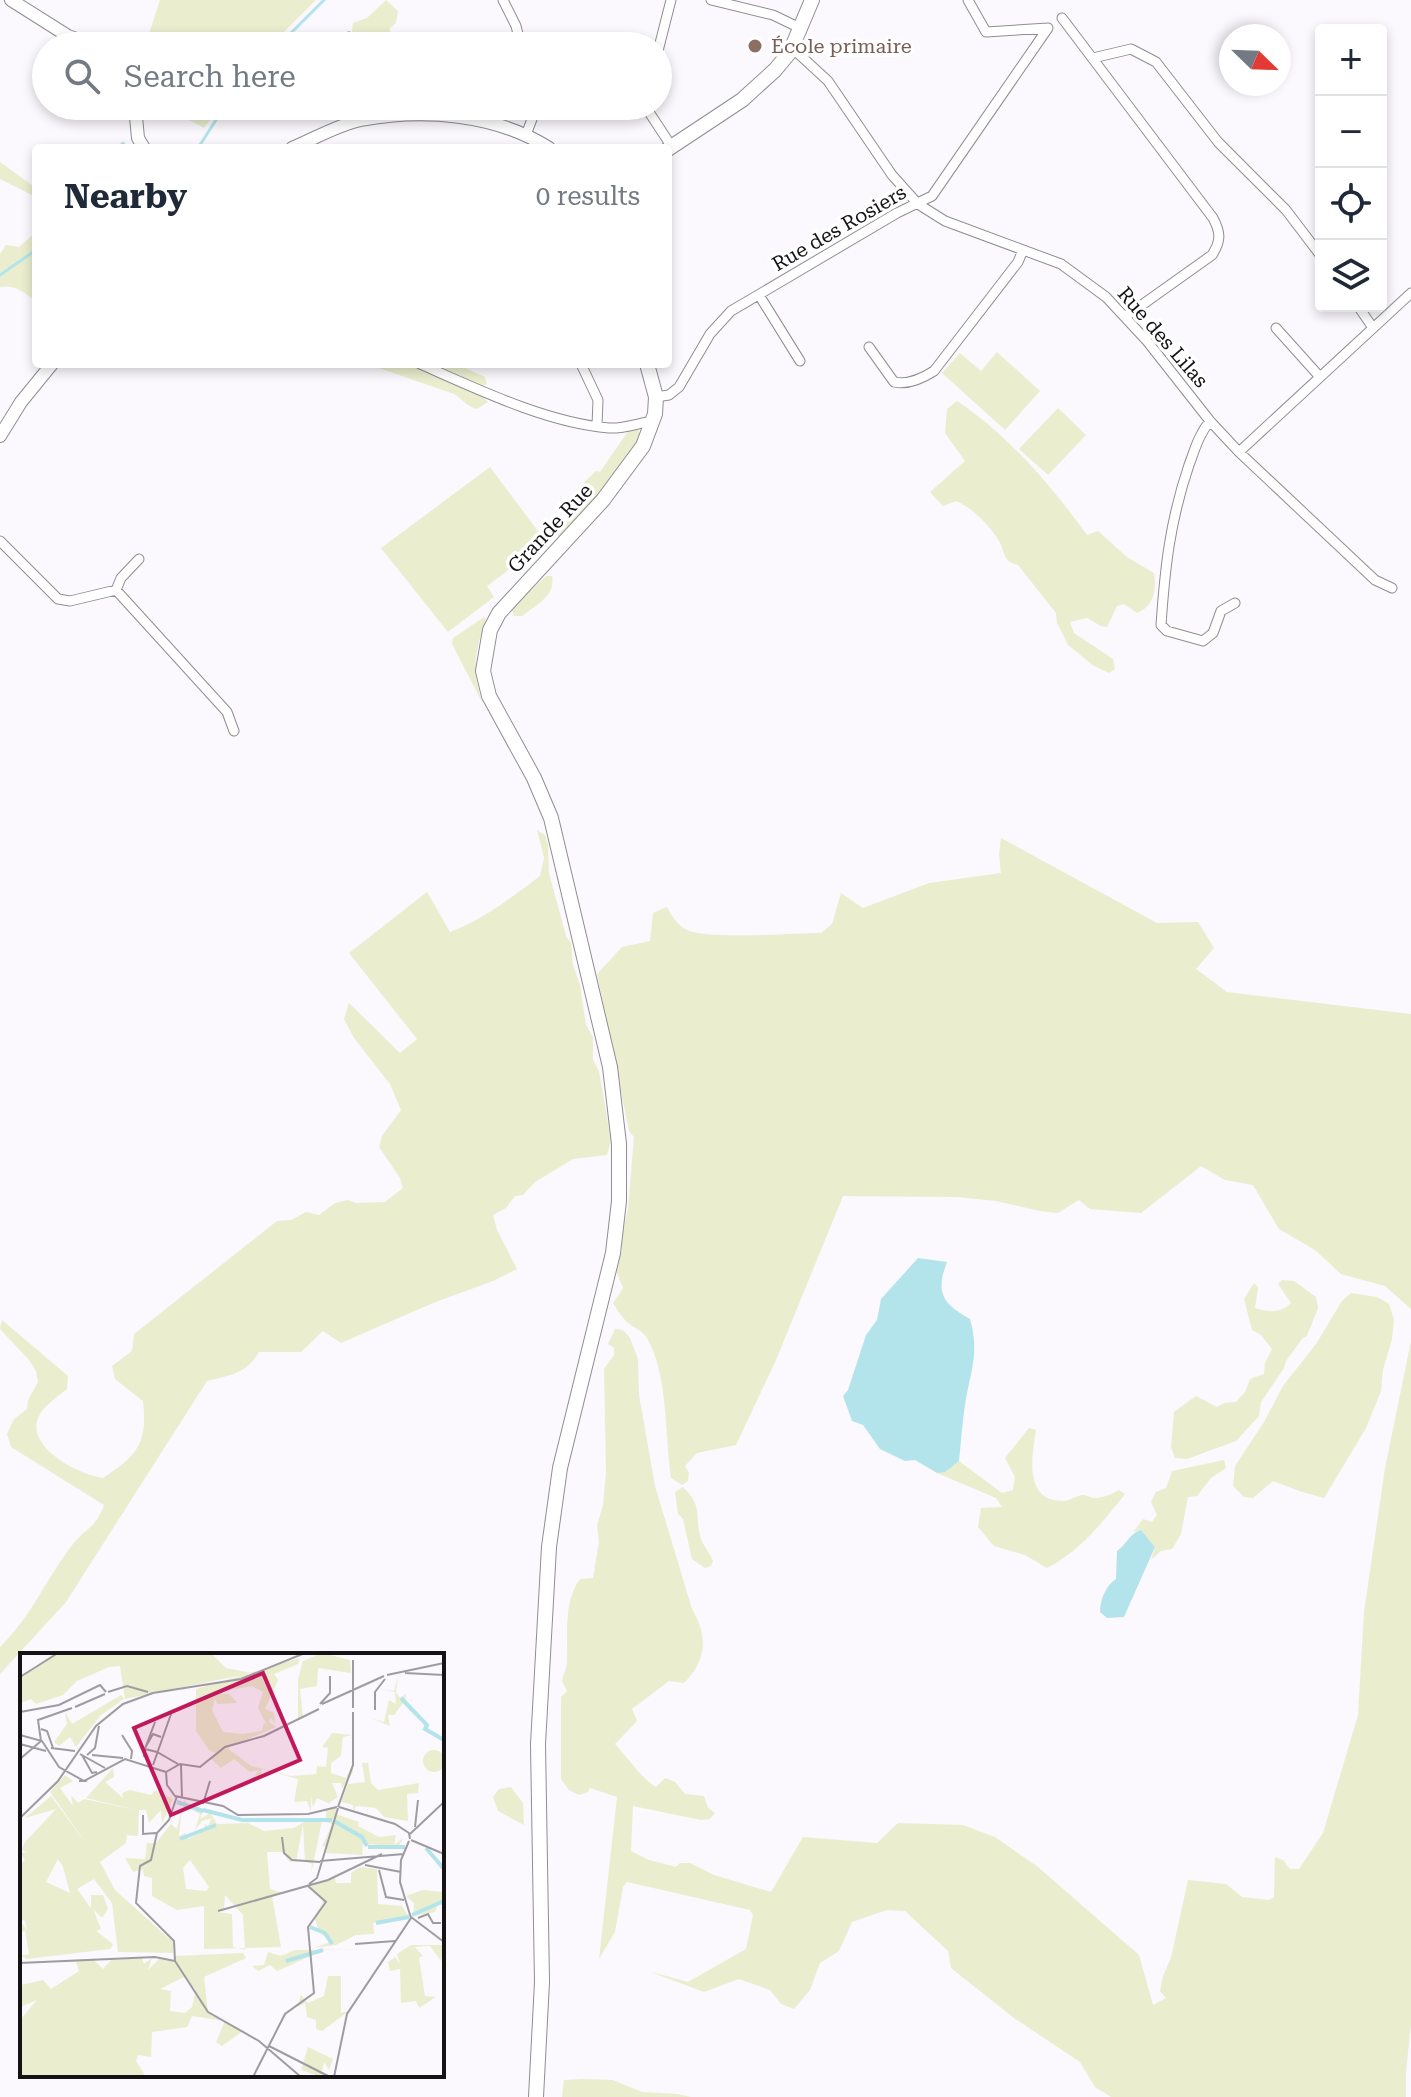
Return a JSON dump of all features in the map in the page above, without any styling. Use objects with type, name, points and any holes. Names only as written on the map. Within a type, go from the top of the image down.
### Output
[{"type":"main road","points":[[668,144],[739,92],[793,40],[812,0]]},
{"type":"main road","name":"Grande Rue","points":[[536,2097],[542,1982],[538,1744],[549,1547],[560,1468],[613,1253],[619,1201],[619,1144],[610,1067],[551,818],[534,778],[489,696],[483,671],[490,630],[499,613],[603,500],[643,446],[653,421],[656,397],[648,368]]},
{"type":"street","points":[[11,0],[62,32]]},
{"type":"street","points":[[503,0],[518,32]]},
{"type":"street","points":[[663,32],[671,0]]},
{"type":"street","name":"Rue des Lilas","points":[[711,0],[773,15],[828,81],[892,175],[918,204],[945,221],[1061,264],[1106,297],[1147,341],[1210,421],[1239,452],[1375,580],[1392,588]]},
{"type":"street","name":"Rue des Rosiers","points":[[656,397],[675,392],[710,334],[731,311],[897,213],[932,196],[1048,28],[986,32],[968,0]]},
{"type":"street","points":[[1062,18],[1213,218],[1220,232],[1219,245],[1212,255],[1125,317]]},
{"type":"street","points":[[1093,58],[1131,49],[1156,62],[1218,142],[1286,210],[1315,248]]},
{"type":"street","points":[[136,120],[142,144]]},
{"type":"street","points":[[301,144],[358,120]]},
{"type":"street","points":[[476,120],[526,135],[542,144]]},
{"type":"street","points":[[526,135],[532,120]]},
{"type":"street","points":[[652,120],[664,144]]},
{"type":"street","points":[[869,347],[894,382],[901,383],[934,371],[1018,262],[1023,250]]},
{"type":"street","points":[[1239,452],[1411,293]]},
{"type":"street","points":[[759,295],[800,361]]},
{"type":"street","points":[[1362,312],[1373,328]]},
{"type":"street","points":[[1276,328],[1320,377]]},
{"type":"street","points":[[0,436],[21,402],[49,368]]},
{"type":"street","points":[[429,368],[502,399],[576,424],[614,428],[653,421]]},
{"type":"street","points":[[583,368],[598,400],[597,426]]},
{"type":"street","points":[[1210,421],[1201,432],[1175,508],[1166,556],[1161,625],[1167,631],[1203,641],[1213,633],[1221,611],[1235,603]]},
{"type":"street","points":[[0,541],[58,599],[70,601],[116,590]]},
{"type":"street","points":[[116,590],[121,578],[139,559]]},
{"type":"street","points":[[116,590],[227,712],[234,731]]},
{"type":"green space","points":[[160,0],[316,0],[284,32],[150,32]]},
{"type":"green space","points":[[386,0],[398,11],[396,23],[390,32],[353,32],[353,23],[367,18]]},
{"type":"green space","points":[[189,120],[210,120],[204,128]]},
{"type":"green space","points":[[0,162],[32,185],[32,195],[0,179]]},
{"type":"green space","points":[[32,236],[32,298],[15,288],[0,287],[0,254],[6,245],[19,247]]},
{"type":"green space","points":[[997,352],[1040,391],[1005,430],[942,373],[960,353],[981,371]]},
{"type":"green space","points":[[379,368],[420,368],[488,402],[477,409],[454,394]]},
{"type":"green space","points":[[440,368],[465,368],[485,377],[487,384],[482,386]]},
{"type":"green space","points":[[957,401],[994,429],[1028,462],[1087,535],[1098,531],[1127,557],[1154,573],[1153,597],[1143,610],[1137,613],[1124,604],[1117,606],[1107,627],[1087,618],[1070,622],[1074,633],[1113,659],[1115,669],[1109,673],[1094,666],[1068,645],[1057,623],[1056,613],[1018,565],[1007,559],[991,529],[968,508],[956,501],[943,506],[930,492],[965,461],[945,433],[947,409]]},
{"type":"green space","points":[[1058,408],[1086,435],[1048,475],[1019,449]]},
{"type":"green space","points":[[638,428],[641,436],[639,442],[605,489],[558,536],[547,524],[549,522],[554,528],[571,516],[585,501],[577,489],[596,471],[600,472],[630,429]]},
{"type":"green space","points":[[490,467],[546,542],[487,586],[494,597],[448,632],[381,548]]},
{"type":"green space","points":[[546,576],[552,576],[548,595],[522,616],[514,616],[512,608]]},
{"type":"green space","points":[[484,617],[486,620],[476,661],[482,702],[452,644],[453,638]]},
{"type":"green space","points":[[537,830],[545,835],[548,844],[549,873],[566,936],[571,943],[586,1025],[593,1037],[593,1060],[599,1071],[611,1141],[607,1155],[573,1159],[535,1182],[523,1195],[515,1196],[506,1208],[493,1215],[497,1230],[517,1269],[341,1343],[323,1331],[301,1352],[259,1352],[243,1369],[207,1381],[66,1602],[0,1674],[0,1647],[21,1622],[73,1544],[97,1519],[104,1505],[11,1447],[7,1434],[14,1419],[27,1409],[28,1400],[38,1382],[29,1360],[0,1329],[2,1320],[68,1376],[67,1389],[39,1416],[37,1432],[41,1442],[59,1459],[93,1476],[103,1478],[124,1463],[142,1438],[143,1401],[115,1379],[112,1366],[132,1351],[134,1334],[277,1221],[291,1220],[306,1212],[319,1215],[335,1203],[348,1200],[356,1203],[385,1202],[403,1188],[400,1178],[379,1147],[382,1136],[401,1110],[390,1084],[354,1038],[344,1019],[349,1003],[400,1053],[417,1039],[349,953],[427,892],[450,932],[497,907],[540,876],[544,858]]},
{"type":"green space","points":[[1001,838],[1157,923],[1198,922],[1214,948],[1196,969],[1227,992],[1411,1014],[1411,1309],[1385,1286],[1341,1274],[1315,1250],[1279,1229],[1253,1185],[1225,1180],[1201,1166],[1141,1213],[1090,1209],[1079,1200],[1058,1213],[957,1197],[843,1196],[776,1360],[736,1445],[697,1453],[685,1466],[689,1473],[688,1481],[682,1485],[671,1478],[662,1387],[654,1352],[645,1335],[626,1321],[613,1303],[623,1288],[616,1271],[628,1210],[634,1137],[629,1131],[597,974],[622,947],[650,941],[653,913],[667,907],[681,926],[698,933],[821,933],[832,924],[841,893],[863,908],[929,883],[1001,873]]},
{"type":"green space","points":[[1282,1280],[1294,1281],[1316,1297],[1318,1308],[1307,1336],[1286,1361],[1261,1402],[1259,1416],[1236,1441],[1187,1459],[1175,1458],[1171,1447],[1174,1412],[1196,1396],[1217,1407],[1236,1402],[1245,1392],[1250,1379],[1264,1374],[1265,1363],[1272,1349],[1261,1335],[1252,1330],[1244,1299],[1254,1283],[1258,1288],[1255,1308],[1270,1311],[1283,1309],[1291,1303],[1278,1284]]},
{"type":"green space","points":[[1351,1293],[1377,1297],[1389,1304],[1394,1320],[1381,1391],[1366,1428],[1324,1498],[1273,1481],[1253,1498],[1244,1497],[1233,1486],[1235,1466],[1283,1386],[1316,1344],[1342,1301]]},
{"type":"green space","points":[[615,1329],[623,1330],[630,1338],[638,1359],[639,1395],[655,1486],[692,1609],[701,1629],[703,1648],[697,1666],[684,1683],[669,1681],[632,1709],[637,1721],[615,1744],[640,1774],[656,1787],[665,1778],[675,1782],[685,1794],[704,1796],[708,1808],[715,1813],[710,1819],[701,1820],[633,1806],[631,1851],[649,1860],[676,1867],[680,1863],[690,1863],[714,1875],[771,1892],[803,1837],[877,1843],[898,1823],[963,1825],[995,1837],[1038,1867],[1139,1955],[1153,2005],[1166,1998],[1160,1991],[1171,1958],[1188,1880],[1226,1884],[1242,1897],[1269,1900],[1274,1897],[1275,1857],[1283,1860],[1290,1869],[1299,1869],[1323,1833],[1358,1715],[1364,1612],[1385,1468],[1411,1341],[1411,2024],[1406,2097],[1111,2097],[1095,2087],[1080,2062],[1014,2018],[951,1968],[948,1951],[905,1911],[887,1910],[852,1922],[839,1951],[820,1963],[810,1990],[794,2009],[781,2004],[770,1990],[739,1979],[704,1992],[648,1971],[688,1982],[746,1949],[753,1915],[750,1910],[627,1882],[623,1887],[615,1932],[599,1959],[617,1797],[590,1788],[579,1795],[569,1790],[561,1779],[561,1697],[567,1691],[562,1681],[567,1664],[571,1598],[580,1579],[593,1578],[599,1542],[597,1525],[603,1505],[606,1472],[604,1369],[614,1355],[614,1348],[608,1344]]},
{"type":"green space","points":[[1029,1428],[1036,1430],[1033,1476],[1042,1494],[1064,1501],[1083,1495],[1094,1498],[1107,1496],[1119,1490],[1125,1494],[1080,1545],[1047,1568],[1025,1555],[994,1546],[978,1527],[981,1508],[1002,1507],[996,1498],[937,1473],[959,1461],[1002,1493],[1013,1490],[1015,1477],[1005,1458]]},
{"type":"green space","points":[[1224,1460],[1226,1468],[1211,1478],[1197,1496],[1188,1497],[1181,1534],[1172,1549],[1161,1551],[1151,1560],[1155,1547],[1141,1530],[1133,1532],[1143,1519],[1152,1522],[1157,1515],[1151,1502],[1156,1492],[1166,1488],[1172,1471]]},
{"type":"green space","points":[[683,1487],[694,1500],[701,1539],[713,1561],[711,1566],[705,1568],[692,1559],[683,1519],[678,1514],[675,1492]]},
{"type":"green space","points":[[511,1787],[523,1803],[524,1825],[498,1811],[493,1797],[499,1789]]},
{"type":"green space","points":[[564,2080],[613,2080],[642,2092],[691,2097],[562,2097]]},
{"type":"water","points":[[918,1258],[947,1262],[942,1282],[944,1296],[953,1308],[970,1319],[973,1331],[973,1363],[959,1461],[945,1472],[937,1473],[915,1460],[905,1461],[880,1449],[863,1425],[852,1421],[843,1396],[848,1390],[866,1335],[877,1320],[881,1299]]},
{"type":"water","points":[[1141,1530],[1155,1547],[1124,1617],[1107,1618],[1100,1612],[1100,1607],[1107,1589],[1116,1579],[1117,1551]]},
{"type":"waterway","points":[[292,32],[324,0]]},
{"type":"waterway","points":[[201,144],[216,120]]},
{"type":"waterway","points":[[0,275],[32,253]]},
{"type":"place","name":"École primaire","points":[[755,46]]}]
